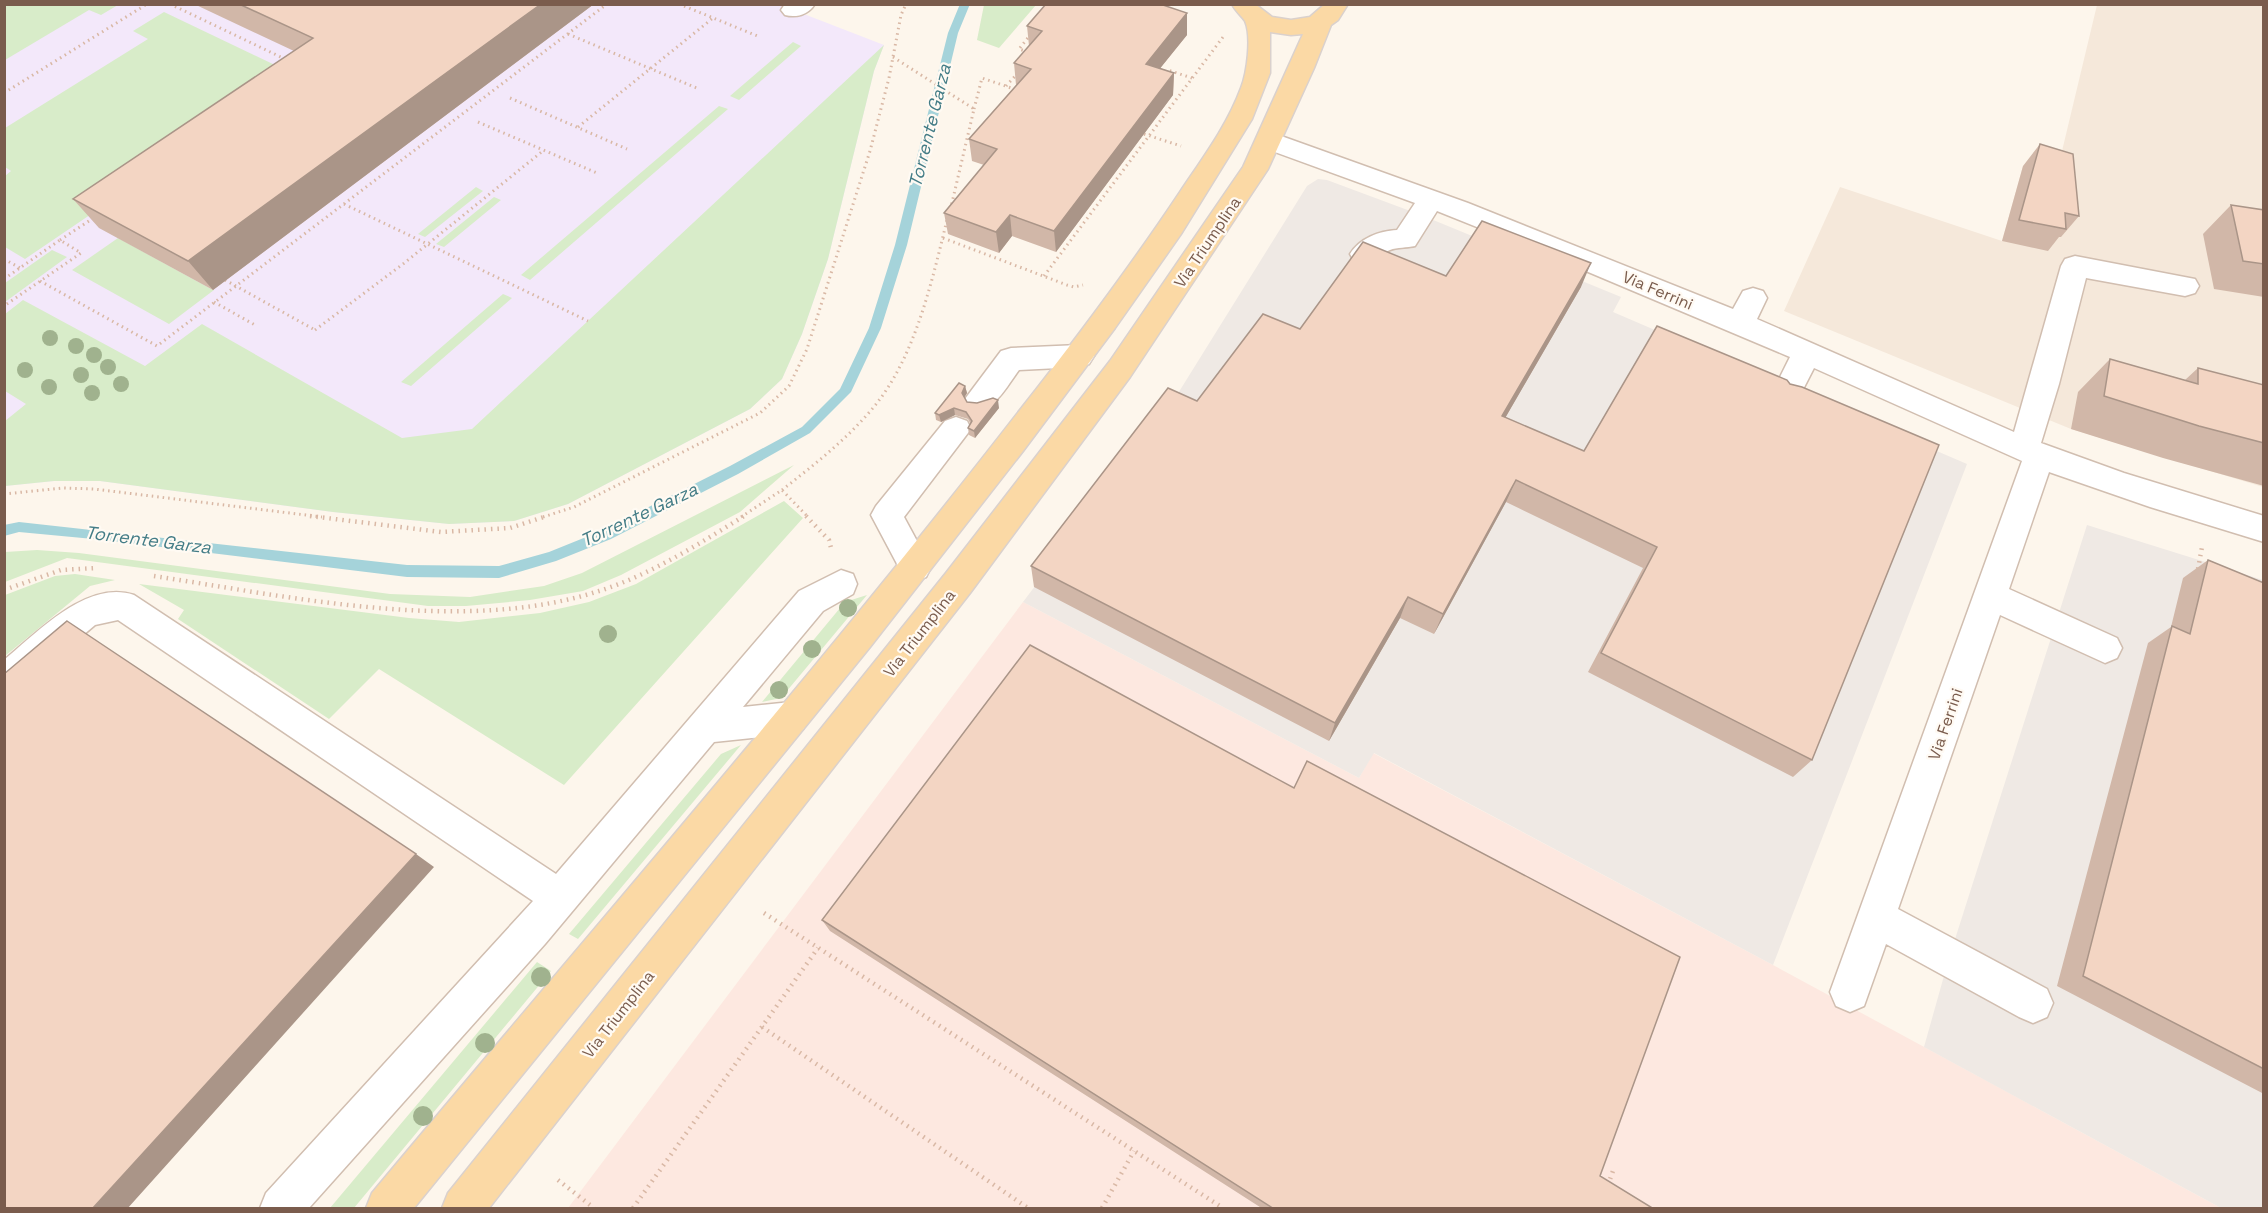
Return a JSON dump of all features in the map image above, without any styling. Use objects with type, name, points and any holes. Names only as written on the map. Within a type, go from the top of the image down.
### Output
[{"type":"main road","name":"Via Triumplina","points":[[1249,11],[1273,25],[1293,27],[1329,13]]},
{"type":"main road","name":"Via Triumplina","points":[[387,1209],[915,567],[1079,356],[1164,238],[1217,157],[1251,94],[1260,63],[1260,48],[1249,11]]},
{"type":"main road","name":"Via Triumplina","points":[[463,1209],[958,583],[1126,359],[1228,212],[1255,169],[1329,13]]},
{"type":"street","name":"Via Ferrini","points":[[1270,141],[1431,200],[1615,272],[1807,352],[2032,452],[2118,484],[2264,529]]},
{"type":"street","points":[[1364,254],[1385,240],[1405,239],[1431,200]]},
{"type":"street","points":[[2032,452],[2044,384],[2075,266],[2185,286]]},
{"type":"street","points":[[1740,324],[1753,298]]},
{"type":"street","points":[[1785,397],[1807,352]]},
{"type":"street","points":[[980,399],[1011,359],[1079,356]]},
{"type":"street","points":[[915,567],[887,515],[956,429]]},
{"type":"street","name":"Via Ferrini","points":[[1850,992],[1990,595],[2032,452]]},
{"type":"street","points":[[281,1209],[560,898],[811,601],[841,584]]},
{"type":"street","points":[[1990,595],[2105,648]]},
{"type":"street","points":[[4,681],[86,613],[122,605],[560,898]]},
{"type":"street","points":[[705,727],[791,718]]},
{"type":"street","points":[[1876,918],[2033,1003]]},
{"type":"path","points":[[4,93],[147,4]]},
{"type":"path","points":[[170,4],[289,62]]},
{"type":"path","points":[[39,281],[157,346],[607,4]]},
{"type":"path","points":[[679,4],[760,37]]},
{"type":"path","points":[[4,494],[63,488],[94,489],[441,532],[510,528],[574,507],[760,413],[789,386],[807,349],[870,151],[901,15],[906,4]]},
{"type":"path","points":[[578,127],[713,18]]},
{"type":"path","points":[[1034,31],[1019,49],[1036,54]]},
{"type":"path","points":[[568,34],[699,89]]},
{"type":"path","points":[[1044,276],[1225,35]]},
{"type":"path","points":[[893,57],[974,109]]},
{"type":"path","points":[[1163,76],[1168,70],[1192,78]]},
{"type":"path","points":[[1006,86],[1018,73]]},
{"type":"path","points":[[150,576],[380,608],[451,611],[530,607],[587,595],[629,581],[736,522],[782,490],[843,441],[879,402],[898,368],[917,321],[943,238],[982,78],[1021,92]]},
{"type":"path","points":[[510,98],[627,149]]},
{"type":"path","points":[[478,122],[597,173]]},
{"type":"path","points":[[1144,134],[1185,147]]},
{"type":"path","points":[[225,280],[315,330],[544,150]]},
{"type":"path","points":[[344,204],[588,321]]},
{"type":"path","points":[[4,279],[99,214]]},
{"type":"path","points":[[943,238],[1067,285]]},
{"type":"path","points":[[4,306],[81,253],[60,240]]},
{"type":"path","points":[[4,259],[20,268]]},
{"type":"path","points":[[214,302],[255,325]]},
{"type":"path","points":[[782,490],[829,540],[841,584]]},
{"type":"path","points":[[2196,576],[2200,560]]},
{"type":"path","points":[[4,590],[57,571],[81,566],[104,569]]},
{"type":"path","points":[[764,913],[1223,1209]]},
{"type":"path","points":[[633,1209],[818,948]]},
{"type":"path","points":[[762,1027],[1028,1209]]},
{"type":"path","points":[[1102,1209],[1134,1151]]},
{"type":"path","points":[[1607,1188],[1614,1168]]},
{"type":"path","points":[[558,1180],[594,1209]]},
{"type":"shaded area","points":[[778,4],[884,45],[874,71],[828,259],[802,334],[782,379],[750,409],[568,504],[514,521],[449,524],[333,512],[100,481],[54,481],[5,486],[4,5]]},
{"type":"shaded area","points":[[2097,5],[2263,5],[2263,487],[2071,429],[1784,311],[1840,187],[2002,241],[2023,166],[2056,176]]},
{"type":"shaded area","points":[[1318,179],[1327,180],[1421,215],[1621,297],[1613,312],[1967,464],[1773,965],[1374,753],[1359,778],[1023,602],[1167,411],[1307,186]]},
{"type":"shaded area","points":[[2087,525],[2263,580],[2263,1208],[2221,1208],[1924,1047],[1949,958]]},
{"type":"shaded area","points":[[1023,602],[1359,778],[1373,753],[1773,965],[2221,1208],[568,1208]]},
{"type":"green space","points":[[984,4],[1036,5],[999,48],[977,40]]},
{"type":"green space","points":[[4,5],[118,5],[101,15],[89,10],[5,60]]},
{"type":"green space","points":[[164,12],[296,75],[25,259],[5,247],[5,176],[11,171],[5,167],[5,128],[148,39],[133,31]]},
{"type":"green space","points":[[793,42],[801,46],[739,100],[730,96]]},
{"type":"green space","points":[[884,45],[874,71],[828,259],[802,334],[782,379],[750,409],[568,504],[514,521],[449,524],[333,512],[100,481],[54,481],[5,486],[5,421],[26,404],[5,391],[5,314],[23,300],[145,366],[202,324],[402,438],[472,429]]},
{"type":"green space","points":[[719,106],[728,109],[530,280],[521,275]]},
{"type":"green space","points":[[476,187],[483,191],[425,237],[418,234]]},
{"type":"green space","points":[[494,197],[501,200],[444,247],[436,244]]},
{"type":"green space","points":[[118,238],[214,290],[169,324],[72,270]]},
{"type":"green space","points":[[52,250],[67,257],[5,302],[5,283]]},
{"type":"green space","points":[[503,294],[512,298],[411,386],[401,382]]},
{"type":"green space","points":[[794,465],[740,512],[621,575],[583,591],[530,600],[466,606],[428,606],[67,558],[5,582],[5,552],[37,550],[79,553],[390,594],[470,597],[544,586],[582,573]]},
{"type":"green space","points":[[784,501],[803,518],[564,785],[379,669],[329,719],[178,619],[184,610],[139,584],[409,618],[459,622],[540,613],[589,602],[636,584]]},
{"type":"green space","points":[[75,574],[115,580],[90,586],[5,656],[5,595],[55,576]]},
{"type":"green space","points":[[867,595],[781,698],[762,702],[845,602]]},
{"type":"green space","points":[[741,745],[578,939],[569,934],[721,754]]},
{"type":"green space","points":[[537,962],[551,971],[354,1208],[330,1208]]},
{"type":"building","points":[[239,4],[541,4],[188,261],[73,199],[313,38]]},
{"type":"building","points":[[1046,4],[1160,4],[1187,13],[1146,64],[1174,73],[1054,231],[1010,215],[996,232],[944,213],[997,149],[969,139],[1031,69],[1014,63],[1042,31],[1027,26]]},
{"type":"building","points":[[2040,144],[2073,154],[2079,216],[2065,213],[2066,229],[2019,220]]},
{"type":"building","points":[[2231,205],[2264,210],[2264,264],[2243,261]]},
{"type":"building","points":[[1482,221],[1591,263],[1502,416],[1584,451],[1657,326],[1939,445],[1812,760],[1601,653],[1657,547],[1516,480],[1443,614],[1408,597],[1335,723],[1031,566],[1168,388],[1197,401],[1263,314],[1300,329],[1363,242],[1446,276]]},
{"type":"building","points":[[2110,359],[2198,384],[2198,368],[2264,385],[2264,443],[2199,426],[2104,396]]},
{"type":"building","points":[[959,383],[965,386],[962,393],[967,402],[977,403],[993,398],[998,400],[974,431],[968,428],[972,421],[966,412],[954,408],[939,415],[935,413]]},
{"type":"building","points":[[2208,560],[2264,583],[2264,1069],[2083,976],[2172,626],[2190,634]]},
{"type":"building","points":[[67,621],[416,854],[92,1209],[4,1209],[4,674]]},
{"type":"building","points":[[1030,645],[1294,788],[1307,761],[1680,957],[1600,1176],[1654,1209],[1274,1209],[822,920]]},
{"type":"waterway","name":"Torrente Garza","points":[[4,531],[19,527],[104,535],[407,571],[499,572],[551,557],[606,535],[734,470],[806,430],[845,392],[875,328],[901,245],[953,33],[965,4]]}]
